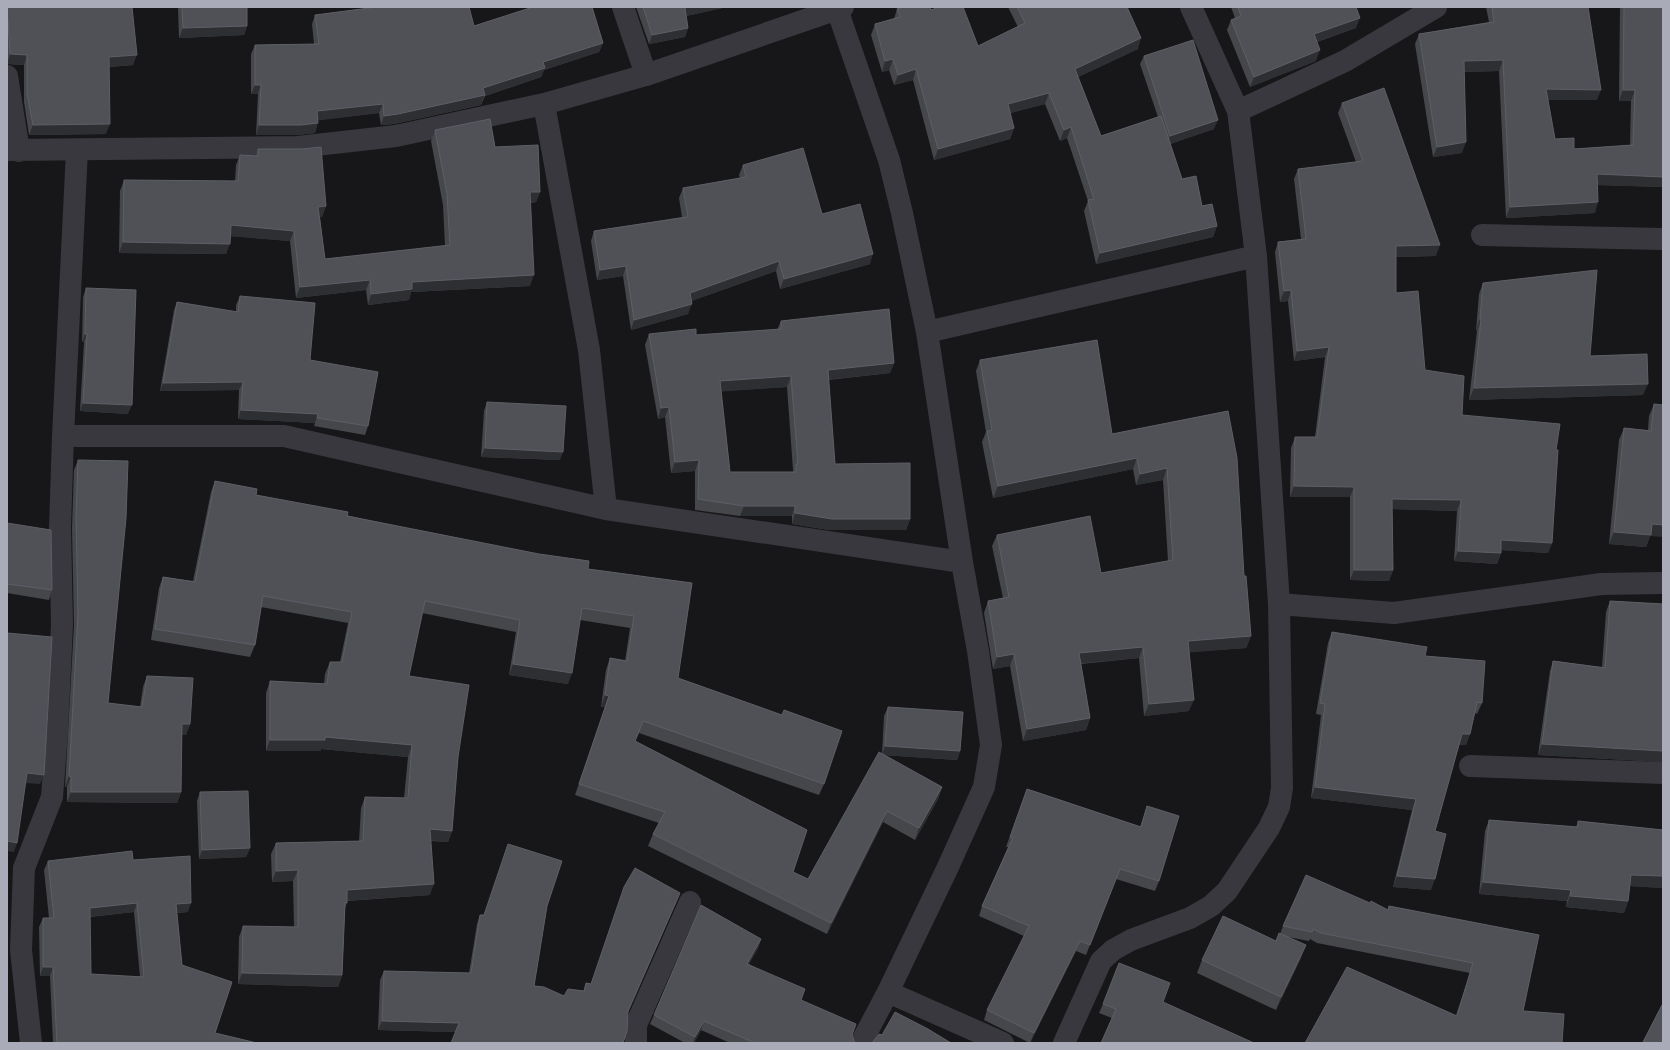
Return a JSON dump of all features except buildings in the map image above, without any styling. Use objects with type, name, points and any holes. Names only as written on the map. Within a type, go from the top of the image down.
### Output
[{"type":"street","points":[[623,7],[646,75]]},
{"type":"street","points":[[1064,1043],[1101,961],[1113,950],[1131,940],[1190,918],[1211,906],[1227,891],[1269,828],[1279,807],[1282,788],[1279,604],[1256,256],[1238,111],[1191,7]]},
{"type":"street","points":[[1238,111],[1346,62],[1436,7]]},
{"type":"street","points":[[7,76],[13,151],[298,147],[396,136],[544,104],[646,75],[840,8],[889,160],[902,213],[927,332],[962,562],[978,651],[991,745],[984,787],[948,867],[862,1043]]},
{"type":"street","points":[[544,104],[589,350],[606,509]]},
{"type":"street","points":[[31,1043],[21,950],[15,867],[52,797],[57,732],[62,624],[60,528],[77,150]]},
{"type":"street","points":[[1482,235],[1663,239]]},
{"type":"street","points":[[927,332],[1256,256]]},
{"type":"street","points":[[63,436],[284,436],[606,509],[962,562]]},
{"type":"street","points":[[1279,604],[1394,613],[1601,584],[1663,583]]},
{"type":"street","points":[[1470,766],[1663,773]]},
{"type":"street","points":[[636,1043],[636,1025],[690,902]]},
{"type":"street","points":[[888,992],[1003,1043]]}]
